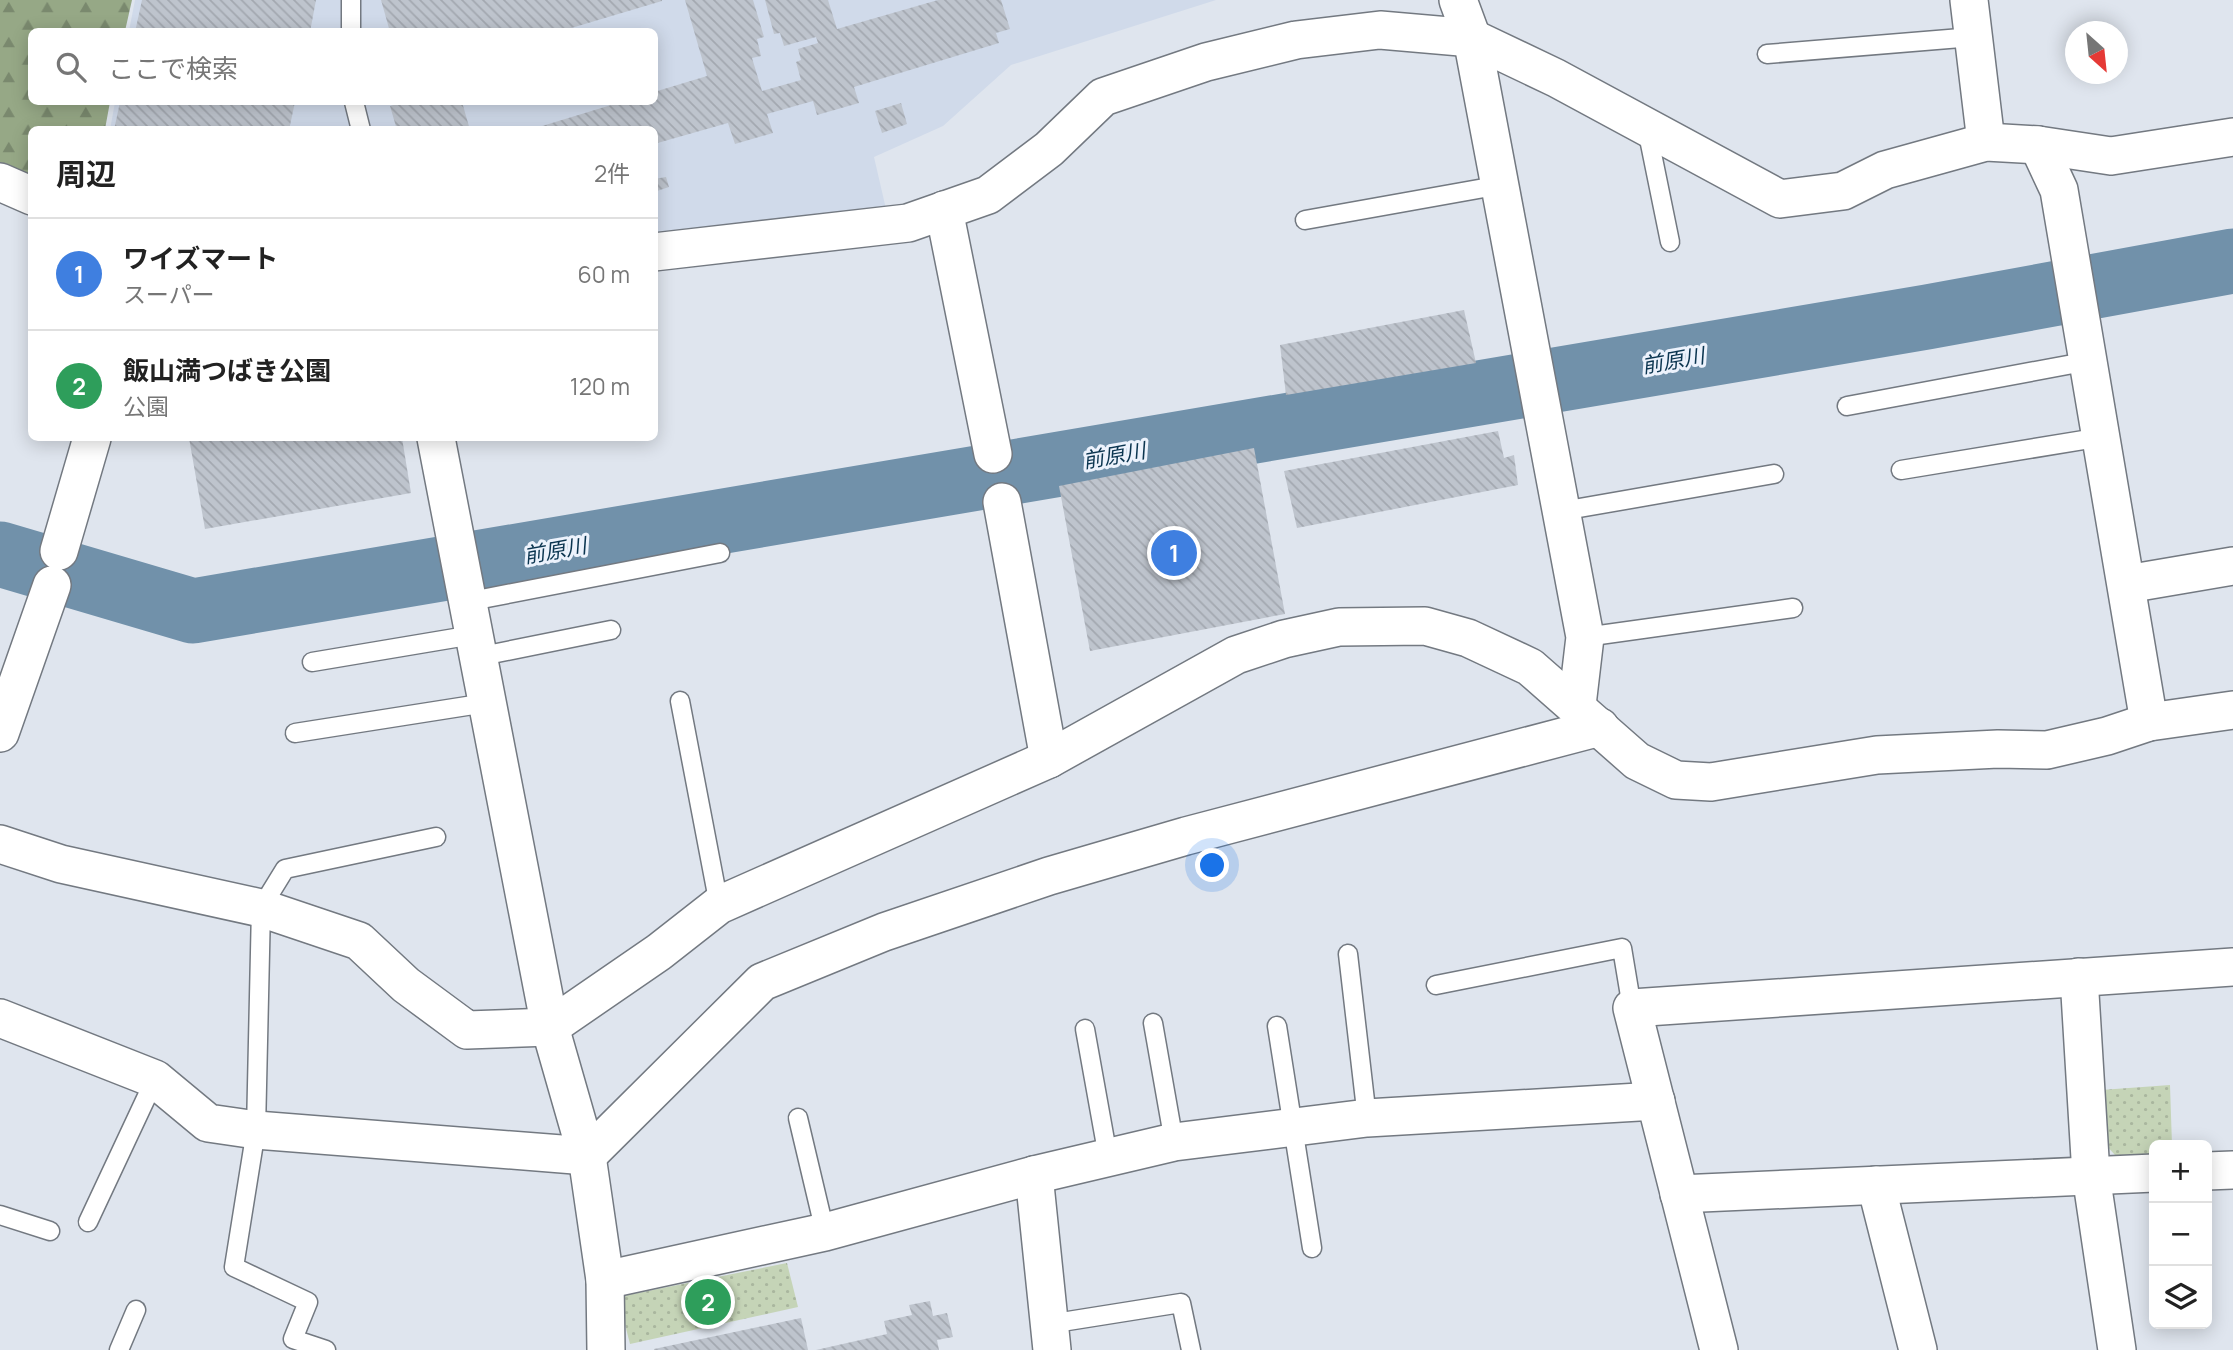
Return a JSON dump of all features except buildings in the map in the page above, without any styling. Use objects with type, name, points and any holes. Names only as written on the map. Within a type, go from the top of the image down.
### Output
[{"type":"street","points":[[1458,0],[1472,38],[1585,637],[1588,716]]},
{"type":"street","points":[[1969,0],[1986,142]]},
{"type":"street","points":[[658,252],[908,223],[988,195],[1049,149],[1103,97],[1206,62],[1296,40],[1380,30],[1472,38],[1556,78],[1780,199],[1843,191],[1885,170],[1986,142],[2038,145],[2111,156],[2233,137]]},
{"type":"street","points":[[2038,145],[2059,190],[2149,722]]},
{"type":"street","points":[[0,182],[28,194]]},
{"type":"street","points":[[944,210],[993,454]]},
{"type":"street","points":[[0,733],[56,568],[91,441]]},
{"type":"street","points":[[437,441],[550,1027],[587,1156],[605,1280],[604,1350]]},
{"type":"street","points":[[1002,502],[1049,759]]},
{"type":"street","points":[[2127,584],[2233,566]]},
{"type":"street","points":[[0,844],[61,864],[261,908],[359,941],[406,985],[467,1030],[550,1027],[659,952],[719,905],[1049,759],[1236,655],[1284,639],[1339,627],[1424,626],[1468,638],[1530,667],[1637,761],[1676,780],[1711,782],[1877,755],[1998,749],[2047,750],[2149,722],[2233,710]]},
{"type":"street","points":[[0,1018],[155,1079],[208,1123],[256,1130],[587,1156],[762,982],[884,932],[1049,876],[1588,716]]},
{"type":"street","points":[[1719,1350],[1632,1008],[2233,967]]},
{"type":"street","points":[[2080,977],[2091,1175],[2117,1350]]},
{"type":"street","points":[[605,1280],[825,1232],[1034,1175],[1174,1142],[1367,1118],[1656,1101]]},
{"type":"street","points":[[2212,1171],[2233,1170]]},
{"type":"street","points":[[1679,1194],[2149,1173]]},
{"type":"street","points":[[1034,1175],[1051,1337]]},
{"type":"street","points":[[1876,1185],[1918,1350]]},
{"type":"lane","points":[[351,0],[351,28]]},
{"type":"lane","points":[[1767,54],[1973,37]]},
{"type":"lane","points":[[355,105],[360,126]]},
{"type":"lane","points":[[1647,129],[1670,242]]},
{"type":"lane","points":[[1305,220],[1501,185]]},
{"type":"lane","points":[[1847,406],[2089,361]]},
{"type":"lane","points":[[1901,470],[2102,437]]},
{"type":"lane","points":[[1562,511],[1774,474]]},
{"type":"lane","points":[[312,662],[467,607],[720,553]]},
{"type":"lane","points":[[467,607],[611,630]]},
{"type":"lane","points":[[1585,637],[1793,608]]},
{"type":"lane","points":[[680,701],[719,905]]},
{"type":"lane","points":[[295,733],[486,703]]},
{"type":"lane","points":[[326,1350],[290,1345],[307,1302],[234,1267],[256,1130],[261,908],[285,869],[436,837]]},
{"type":"lane","points":[[1436,985],[1622,948],[1632,1008]]},
{"type":"lane","points":[[1348,954],[1367,1118]]},
{"type":"lane","points":[[1153,1023],[1174,1142]]},
{"type":"lane","points":[[1277,1026],[1312,1248]]},
{"type":"lane","points":[[1086,1029],[1108,1157]]},
{"type":"lane","points":[[88,1222],[155,1079]]},
{"type":"lane","points":[[797,1118],[825,1232]]},
{"type":"lane","points":[[0,1215],[50,1231]]},
{"type":"lane","points":[[1051,1337],[1181,1303],[1191,1350]]},
{"type":"lane","points":[[119,1350],[136,1310]]},
{"type":"shaded area","points":[[135,0],[1216,0],[1011,65],[943,126],[874,157],[886,209],[658,236],[658,126],[111,126],[114,105],[658,105],[658,28],[130,28]]},
{"type":"green space","points":[[0,0],[132,0],[126,28],[28,28],[28,105],[109,105],[106,126],[28,126],[28,178],[0,164]]},
{"type":"green space","points":[[2170,1085],[2172,1140],[2149,1140],[2149,1163],[2125,1166],[2105,1144],[2101,1090]]},
{"type":"green space","points":[[787,1263],[798,1307],[630,1344],[618,1297]]},
{"type":"waterway","name":"前原川","points":[[0,554],[193,611],[1927,317],[2233,261]]},
{"type":"place","name":"ワイズマート","points":[[1174,553]]},
{"type":"place","name":"飯山満つばき公園","points":[[708,1302]]}]
